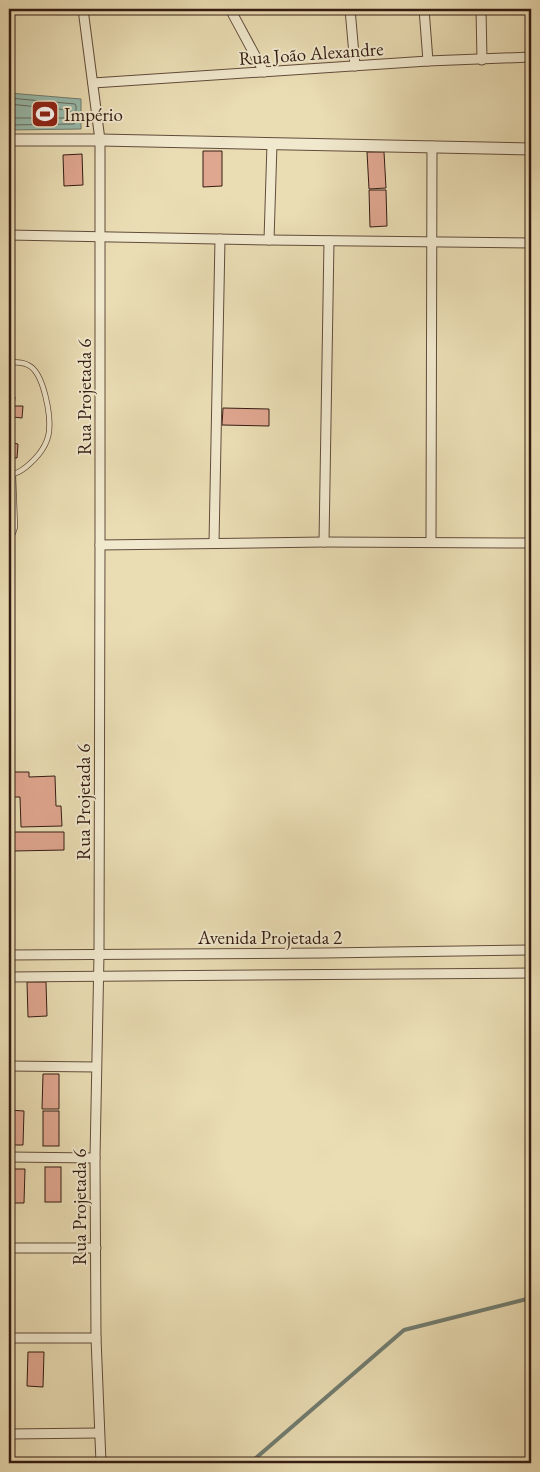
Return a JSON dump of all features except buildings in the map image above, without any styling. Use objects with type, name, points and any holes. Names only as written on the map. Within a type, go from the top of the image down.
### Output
[{"type":"street","name":"Rua Projetada 6","points":[[83,9],[100,140],[98,977],[95,1158],[96,1338],[101,1463]]},
{"type":"street","points":[[230,9],[264,72]]},
{"type":"street","points":[[350,9],[355,66]]},
{"type":"street","points":[[424,9],[428,61]]},
{"type":"street","points":[[481,9],[482,60]]},
{"type":"street","name":"Rua João Alexandre","points":[[93,83],[428,61],[531,57]]},
{"type":"street","points":[[9,140],[100,140],[531,149]]},
{"type":"street","points":[[269,240],[272,144]]},
{"type":"street","points":[[431,542],[432,146]]},
{"type":"street","points":[[9,235],[531,243]]},
{"type":"street","points":[[214,543],[220,239]]},
{"type":"street","points":[[324,542],[329,241]]},
{"type":"street","points":[[100,546],[324,542],[531,543]]},
{"type":"street","name":"Avenida Projetada 2","points":[[9,955],[324,954],[531,950]]},
{"type":"street","name":"Avenida Projetada 2","points":[[9,977],[531,973]]},
{"type":"street","points":[[9,1066],[96,1067]]},
{"type":"street","points":[[9,1157],[95,1158]]},
{"type":"street","points":[[9,1248],[96,1248]]},
{"type":"street","points":[[9,1338],[96,1338]]},
{"type":"street","points":[[9,1434],[100,1433]]},
{"type":"lane","points":[[9,362],[27,364],[36,372],[45,398],[49,425],[49,432],[44,446],[36,459],[24,468],[11,474],[15,527],[13,533],[9,536]]},
{"type":"water","name":"Império","points":[[9,93],[81,99],[81,129],[9,130]]},
{"type":"waterway","points":[[250,1463],[404,1330],[531,1298]]},
{"type":"place","name":"Império","points":[[45,114]]}]
